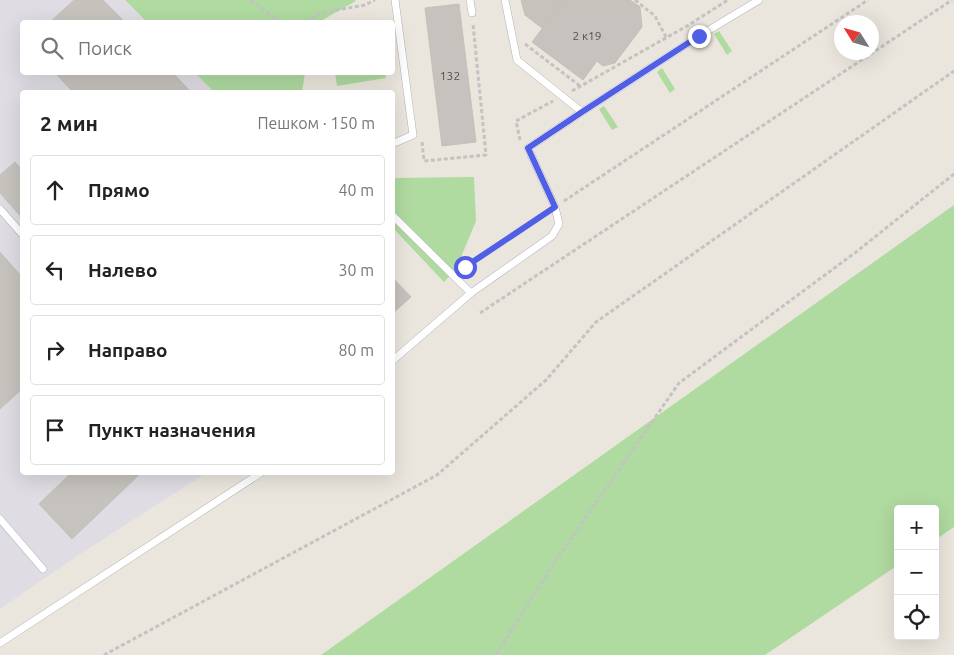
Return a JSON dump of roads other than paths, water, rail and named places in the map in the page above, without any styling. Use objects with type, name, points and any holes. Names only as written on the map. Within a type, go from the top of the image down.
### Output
[{"type":"lane","points":[[395,0],[413,135],[395,143]]},
{"type":"lane","points":[[470,0],[472,13]]},
{"type":"lane","points":[[505,0],[517,60],[582,112]]},
{"type":"lane","points":[[395,358],[471,293],[552,236],[559,224],[555,207],[528,148],[699,36],[759,0]]},
{"type":"lane","points":[[0,209],[20,232]]},
{"type":"lane","points":[[395,218],[471,293]]},
{"type":"lane","points":[[0,643],[257,475]]},
{"type":"lane","points":[[0,519],[43,569]]}]
